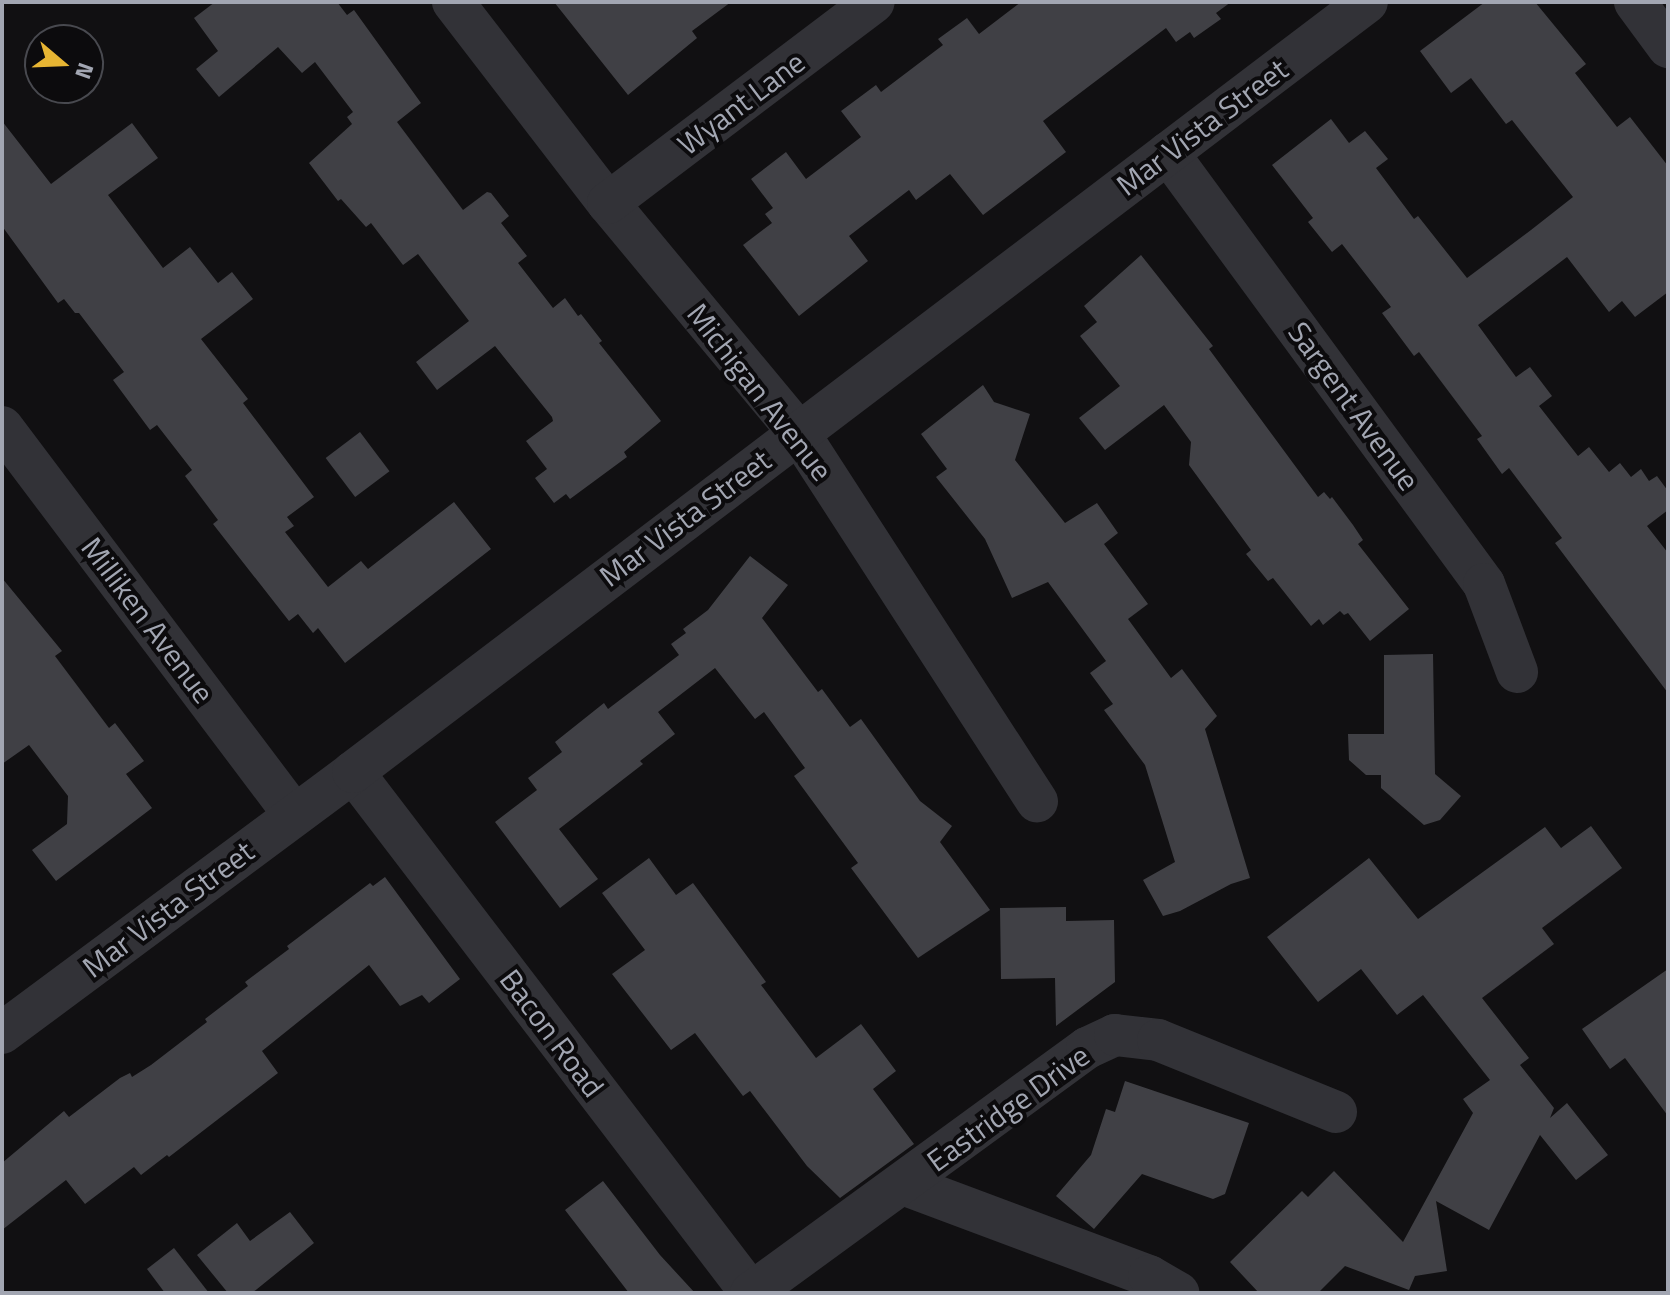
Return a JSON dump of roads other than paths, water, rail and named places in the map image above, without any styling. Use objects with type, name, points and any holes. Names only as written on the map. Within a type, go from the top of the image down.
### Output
[{"type":"street","name":"Michigan Avenue","points":[[453,2],[608,203],[798,432],[1037,802]]},
{"type":"street","name":"Wyant Lane","points":[[608,203],[874,2]]},
{"type":"street","name":"Mar Vista Street","points":[[2,1033],[353,772],[1367,2]]},
{"type":"street","points":[[1635,2],[1668,47]]},
{"type":"street","name":"Sargent Avenue","points":[[1168,153],[1484,584],[1517,672]]},
{"type":"street","name":"Milliken Avenue","points":[[2,427],[294,814]]},
{"type":"street","name":"Bacon Road","points":[[353,772],[751,1293]]},
{"type":"street","name":"Eastridge Drive","points":[[751,1293],[1087,1048],[1115,1035],[1158,1040],[1336,1112]]},
{"type":"street","points":[[903,1184],[1149,1276],[1178,1293]]}]
